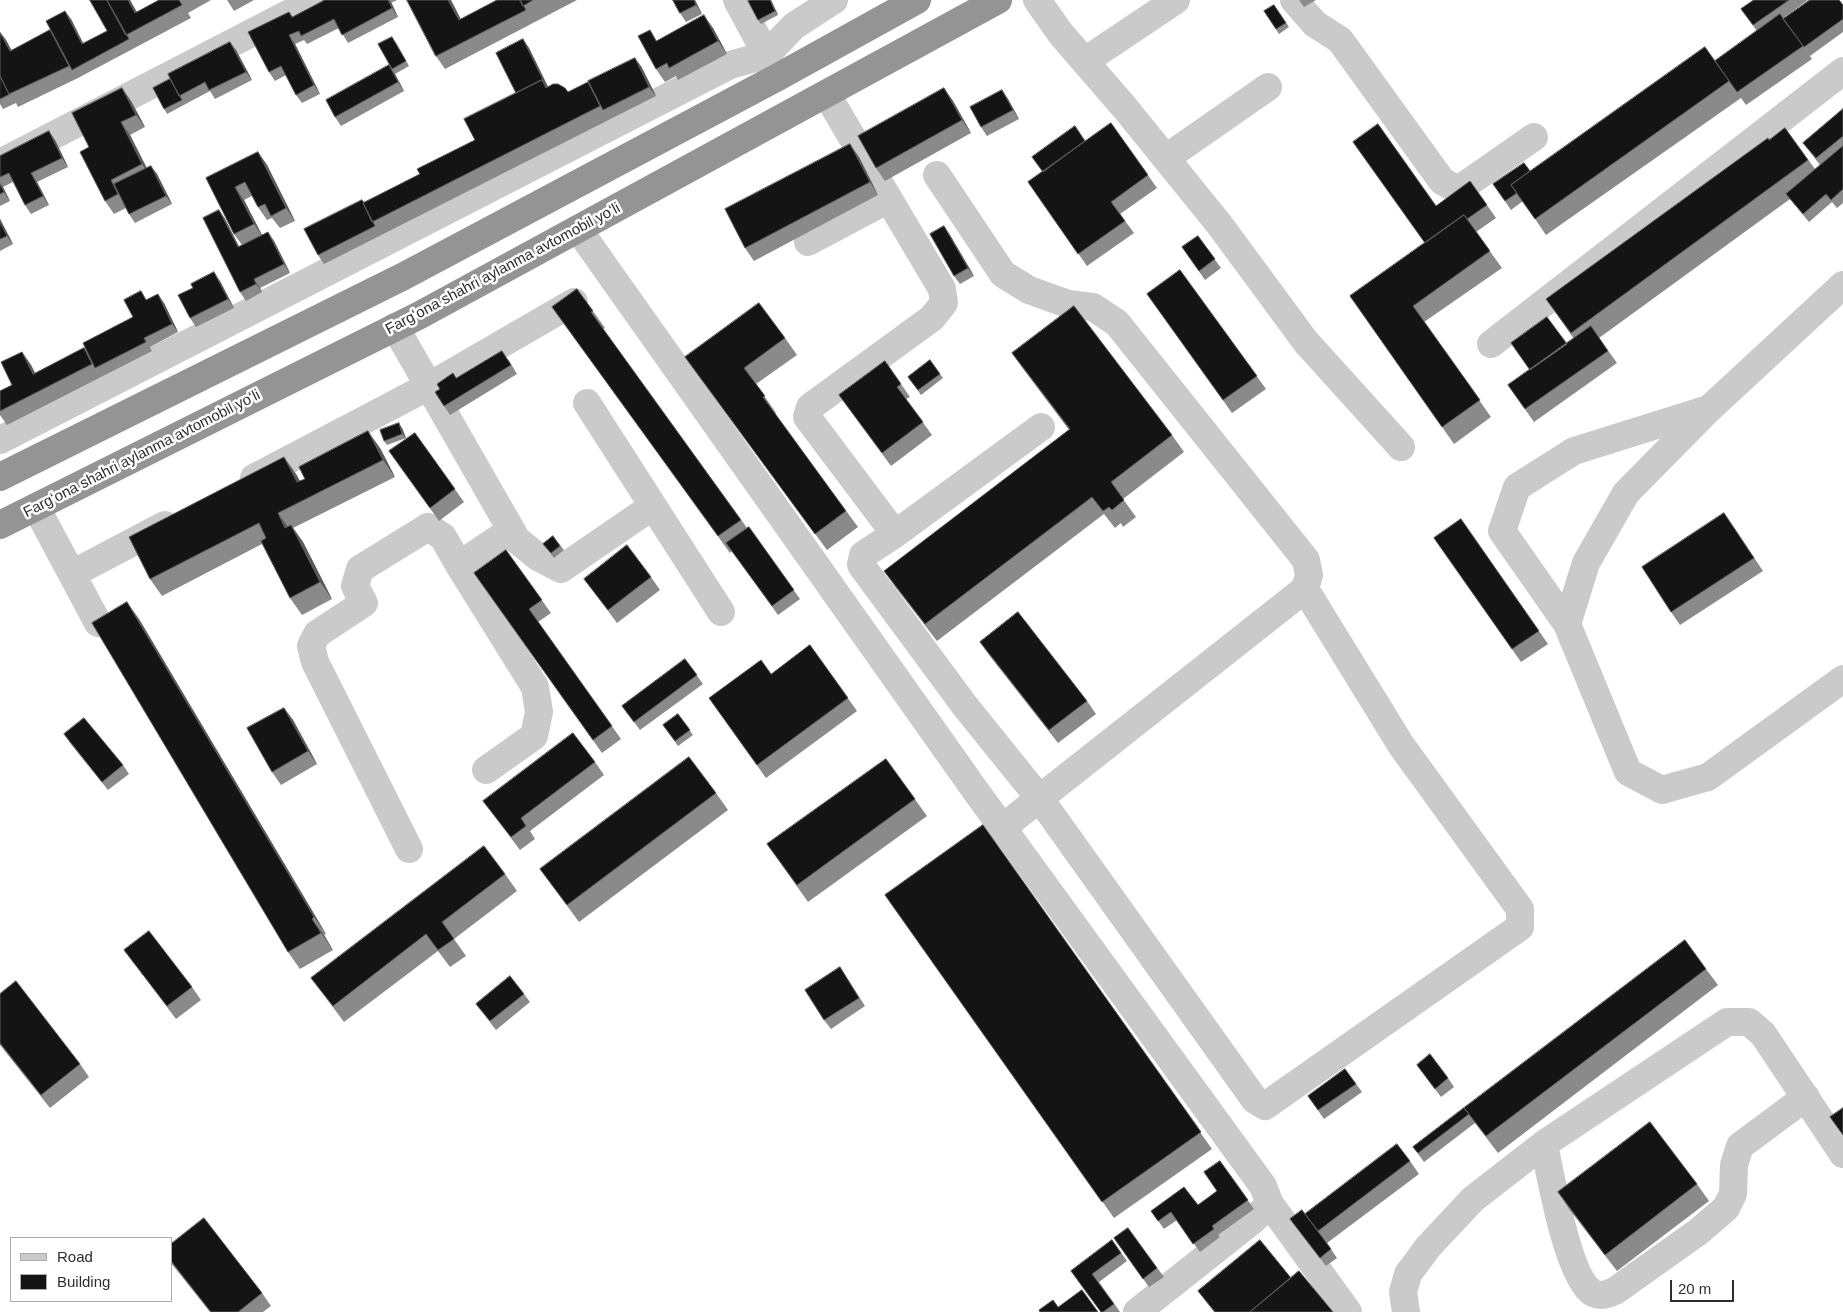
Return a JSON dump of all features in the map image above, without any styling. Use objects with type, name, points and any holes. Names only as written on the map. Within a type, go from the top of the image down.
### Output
[{"type":"highway","points":[[0,477],[404,276],[772,66],[917,0]]},
{"type":"highway","name":"Fargʻona shahri aylanma avtomobil yoʻli","points":[[0,525],[395,327],[827,95],[998,0]]},
{"type":"street","points":[[0,163],[314,0]]},
{"type":"street","points":[[737,0],[772,66]]},
{"type":"street","points":[[772,66],[794,26],[834,0]]},
{"type":"street","points":[[1037,0],[1062,34],[1219,224],[1306,342],[1400,447]]},
{"type":"street","points":[[1085,61],[1176,0]]},
{"type":"street","points":[[1294,0],[1315,24],[1340,40],[1442,182],[1458,190],[1534,137]]},
{"type":"street","points":[[24,465],[1,439],[730,65],[772,66]]},
{"type":"street","points":[[1491,344],[1843,71]]},
{"type":"street","points":[[1166,158],[1268,86]]},
{"type":"street","points":[[827,95],[942,288],[944,303],[932,318],[810,407],[807,417],[895,534]]},
{"type":"street","points":[[938,175],[1003,274],[1029,290],[1068,304],[1093,308],[1117,323],[1306,560],[1309,575],[1305,589],[1002,828]]},
{"type":"street","points":[[808,242],[889,199]]},
{"type":"street","points":[[578,229],[1002,828],[1263,1186],[1270,1204],[1348,1312]]},
{"type":"street","points":[[1567,624],[1586,563],[1626,493],[1708,409],[1843,285]]},
{"type":"street","points":[[236,488],[429,386],[574,302]]},
{"type":"street","points":[[395,327],[517,540],[538,558],[561,569],[653,506]]},
{"type":"street","points":[[587,403],[721,612]]},
{"type":"street","points":[[1708,409],[1574,451],[1517,487],[1502,531],[1567,624],[1628,772],[1662,790],[1708,777],[1843,679]]},
{"type":"street","points":[[1041,427],[895,534],[863,555],[861,565],[965,706],[1040,799],[1255,1100],[1265,1106],[1520,927],[1520,909],[1401,745],[1305,589]]},
{"type":"street","points":[[36,507],[98,623]]},
{"type":"street","points":[[72,574],[184,515]]},
{"type":"street","points":[[409,849],[316,662],[311,646],[317,634],[364,603],[354,586],[360,569],[428,527],[443,537],[535,687],[540,712],[534,736],[486,770]]},
{"type":"street","points":[[459,565],[512,530]]},
{"type":"street","points":[[1406,1312],[1403,1292],[1408,1274],[1428,1247],[1473,1199],[1544,1144],[1727,1022],[1749,1022],[1763,1034],[1843,1154]]},
{"type":"street","points":[[1544,1144],[1568,1251],[1583,1281],[1592,1292],[1602,1296],[1615,1291],[1698,1232],[1726,1208],[1733,1194],[1734,1165],[1740,1146],[1806,1097]]},
{"type":"street","points":[[1137,1312],[1270,1204]]},
{"type":"building","points":[[90,0],[107,0],[129,39],[72,70],[46,21],[65,11],[82,44],[107,31]]},
{"type":"building","points":[[107,0],[128,0],[135,13],[159,0],[179,0],[182,5],[126,35]]},
{"type":"building","points":[[325,0],[388,0],[392,8],[342,35],[334,19],[301,36],[299,31],[289,35],[314,85],[296,95],[281,66],[269,72],[248,32],[289,12],[292,17]]},
{"type":"building","points":[[407,0],[448,0],[459,20],[497,0],[520,0],[526,10],[436,56]]},
{"type":"building","points":[[520,0],[533,0],[523,6]]},
{"type":"building","points":[[673,0],[694,0],[696,5],[680,13]]},
{"type":"building","points":[[770,0],[775,11],[758,20],[748,1]]},
{"type":"building","points":[[1754,0],[1789,0],[1753,25],[1741,9]]},
{"type":"building","points":[[1810,0],[1839,0],[1843,5],[1843,19],[1804,47],[1783,19]]},
{"type":"building","points":[[1274,5],[1286,23],[1276,29],[1264,11]]},
{"type":"building","points":[[1780,14],[1803,46],[1737,92],[1715,61]]},
{"type":"building","points":[[704,15],[718,41],[669,68],[667,63],[656,69],[638,36],[650,30],[656,41]]},
{"type":"building","points":[[50,30],[69,66],[9,94],[0,76],[0,33],[10,51]]},
{"type":"building","points":[[392,37],[406,61],[392,69],[378,44]]},
{"type":"building","points":[[523,39],[545,84],[542,80],[516,93],[496,53]]},
{"type":"building","points":[[230,42],[246,72],[209,90],[205,82],[179,96],[168,74]]},
{"type":"building","points":[[1705,47],[1729,81],[1535,219],[1511,185]]},
{"type":"building","points":[[635,58],[649,87],[603,110],[588,81]]},
{"type":"building","points":[[389,65],[398,82],[335,117],[326,100]]},
{"type":"building","points":[[0,76],[10,94],[0,99]]},
{"type":"building","points":[[170,79],[182,100],[164,109],[153,88]]},
{"type":"building","points":[[542,80],[546,88],[553,84],[558,84],[568,92],[588,82],[600,106],[372,222],[363,203],[420,174],[417,169],[475,140],[464,119]]},
{"type":"building","points":[[122,88],[136,115],[121,122],[142,164],[111,180],[118,194],[105,201],[80,152],[89,147],[72,113]]},
{"type":"building","points":[[944,88],[962,120],[876,168],[858,136]]},
{"type":"building","points":[[1002,90],[1013,110],[981,127],[970,107]]},
{"type":"building","points":[[1843,109],[1843,136],[1816,158],[1803,143]]},
{"type":"building","points":[[1111,123],[1148,175],[1111,202],[1125,221],[1078,254],[1028,182]]},
{"type":"building","points":[[1378,124],[1436,206],[1470,181],[1487,205],[1467,219],[1464,215],[1425,243],[1353,142]]},
{"type":"building","points":[[1075,126],[1085,141],[1043,172],[1032,157]]},
{"type":"building","points":[[1785,128],[1808,160],[1571,333],[1546,299],[1768,138],[1769,140]]},
{"type":"building","points":[[49,131],[62,158],[31,173],[43,196],[25,205],[9,173],[0,177],[0,156]]},
{"type":"building","points":[[850,144],[870,182],[745,248],[725,209]]},
{"type":"building","points":[[1843,146],[1843,189],[1831,200],[1826,194],[1803,214],[1786,194]]},
{"type":"building","points":[[258,152],[286,208],[271,216],[265,204],[258,207],[245,182],[235,187],[254,224],[234,234],[206,178]]},
{"type":"building","points":[[1524,163],[1530,171],[1511,185],[1517,193],[1505,201],[1493,184]]},
{"type":"building","points":[[151,166],[166,196],[129,214],[114,184]]},
{"type":"building","points":[[0,184],[4,192],[0,194]]},
{"type":"building","points":[[362,200],[375,226],[318,255],[304,229]]},
{"type":"building","points":[[219,210],[238,247],[268,232],[284,264],[254,279],[256,284],[240,292],[203,218]]},
{"type":"building","points":[[1464,215],[1490,251],[1413,306],[1480,400],[1442,427],[1350,296]]},
{"type":"building","points":[[0,222],[7,236],[0,239]]},
{"type":"building","points":[[944,226],[968,268],[954,276],[930,234]]},
{"type":"building","points":[[1198,236],[1215,259],[1199,271],[1182,247]]},
{"type":"building","points":[[1180,270],[1257,376],[1223,400],[1147,294]]},
{"type":"building","points":[[214,272],[228,299],[190,318],[178,295],[193,288],[191,284]]},
{"type":"building","points":[[577,289],[593,311],[591,312],[741,520],[718,536],[552,307]]},
{"type":"building","points":[[141,291],[146,300],[158,294],[172,324],[144,338],[146,342],[95,368],[83,343],[133,317],[124,300]]},
{"type":"building","points":[[759,303],[785,338],[744,368],[846,511],[815,534],[685,357]]},
{"type":"building","points":[[1074,306],[1172,435],[1111,482],[1124,500],[1112,510],[1109,507],[1103,511],[1092,497],[925,624],[884,571],[1070,429],[1012,353]]},
{"type":"building","points":[[1547,317],[1567,344],[1530,370],[1511,343]]},
{"type":"building","points":[[1591,326],[1608,351],[1525,409],[1508,385]]},
{"type":"building","points":[[84,348],[92,364],[0,411],[0,391],[12,385],[1,362],[22,352],[33,374]]},
{"type":"building","points":[[502,351],[511,365],[444,406],[435,392],[440,389],[437,384],[453,373],[456,378]]},
{"type":"building","points":[[930,360],[940,374],[918,390],[908,377]]},
{"type":"building","points":[[885,361],[901,384],[897,387],[923,422],[882,453],[839,395]]},
{"type":"building","points":[[399,423],[402,434],[384,441],[380,430]]},
{"type":"building","points":[[368,431],[383,460],[278,513],[285,528],[291,525],[320,582],[290,598],[261,541],[266,538],[259,523],[150,579],[129,537],[284,457],[297,482],[305,479],[299,467]]},
{"type":"building","points":[[415,433],[455,489],[430,508],[389,451]]},
{"type":"building","points":[[1724,513],[1754,558],[1671,612],[1642,567]]},
{"type":"building","points":[[1461,519],[1539,631],[1512,649],[1434,538]]},
{"type":"building","points":[[749,527],[794,590],[772,606],[726,543]]},
{"type":"building","points":[[553,536],[560,546],[551,553],[543,544]]},
{"type":"building","points":[[627,545],[651,577],[608,610],[584,579]]},
{"type":"building","points":[[506,550],[542,600],[529,609],[612,726],[593,740],[474,573]]},
{"type":"building","points":[[127,602],[314,917],[312,919],[321,933],[288,952],[92,623]]},
{"type":"building","points":[[1018,612],[1087,701],[1049,730],[980,642]]},
{"type":"building","points":[[810,645],[848,698],[757,765],[709,698],[761,660],[771,674]]},
{"type":"building","points":[[685,659],[697,675],[634,722],[622,706]]},
{"type":"building","points":[[284,708],[308,751],[272,772],[247,728]]},
{"type":"building","points":[[678,714],[690,730],[675,741],[663,725]]},
{"type":"building","points":[[84,718],[123,765],[102,782],[64,734]]},
{"type":"building","points":[[573,733],[595,762],[521,818],[526,826],[511,837],[483,801]]},
{"type":"building","points":[[689,757],[716,793],[567,905],[540,869]]},
{"type":"building","points":[[886,759],[915,799],[797,885],[767,844]]},
{"type":"building","points":[[983,825],[1201,1132],[1102,1202],[885,895]]},
{"type":"building","points":[[484,846],[505,874],[442,922],[454,939],[438,950],[426,934],[333,1006],[311,978]]},
{"type":"building","points":[[149,931],[192,987],[167,1006],[124,950]]},
{"type":"building","points":[[1685,940],[1706,969],[1486,1136],[1464,1108]]},
{"type":"building","points":[[840,967],[859,998],[824,1020],[805,990]]},
{"type":"building","points":[[510,976],[524,994],[490,1021],[476,1004]]},
{"type":"building","points":[[16,981],[80,1064],[41,1095],[0,1043],[0,994]]},
{"type":"building","points":[[1430,1054],[1448,1078],[1435,1089],[1417,1065]]},
{"type":"building","points":[[1345,1069],[1356,1084],[1318,1110],[1308,1096]]},
{"type":"building","points":[[1464,1108],[1469,1114],[1418,1153],[1413,1147]]},
{"type":"building","points":[[1843,1108],[1843,1135],[1830,1117]]},
{"type":"building","points":[[1650,1122],[1697,1184],[1605,1255],[1558,1192]]},
{"type":"building","points":[[1397,1144],[1410,1161],[1318,1231],[1305,1214]]},
{"type":"building","points":[[1220,1161],[1248,1200],[1212,1226],[1214,1229],[1193,1244],[1171,1212],[1158,1221],[1151,1211],[1184,1187],[1198,1205],[1217,1191],[1204,1172]]},
{"type":"building","points":[[1302,1210],[1331,1249],[1320,1258],[1290,1219]]},
{"type":"building","points":[[204,1218],[262,1293],[238,1312],[211,1312],[172,1262],[172,1243]]},
{"type":"building","points":[[1128,1228],[1157,1268],[1143,1279],[1114,1238]]},
{"type":"building","points":[[1112,1240],[1121,1253],[1092,1274],[1114,1304],[1101,1312],[1071,1271]]},
{"type":"building","points":[[1260,1240],[1291,1278],[1250,1312],[1215,1312],[1198,1291]]},
{"type":"building","points":[[1299,1271],[1333,1312],[1250,1312]]},
{"type":"building","points":[[1082,1290],[1098,1312],[1040,1312],[1039,1310],[1053,1300],[1058,1307]]}]
